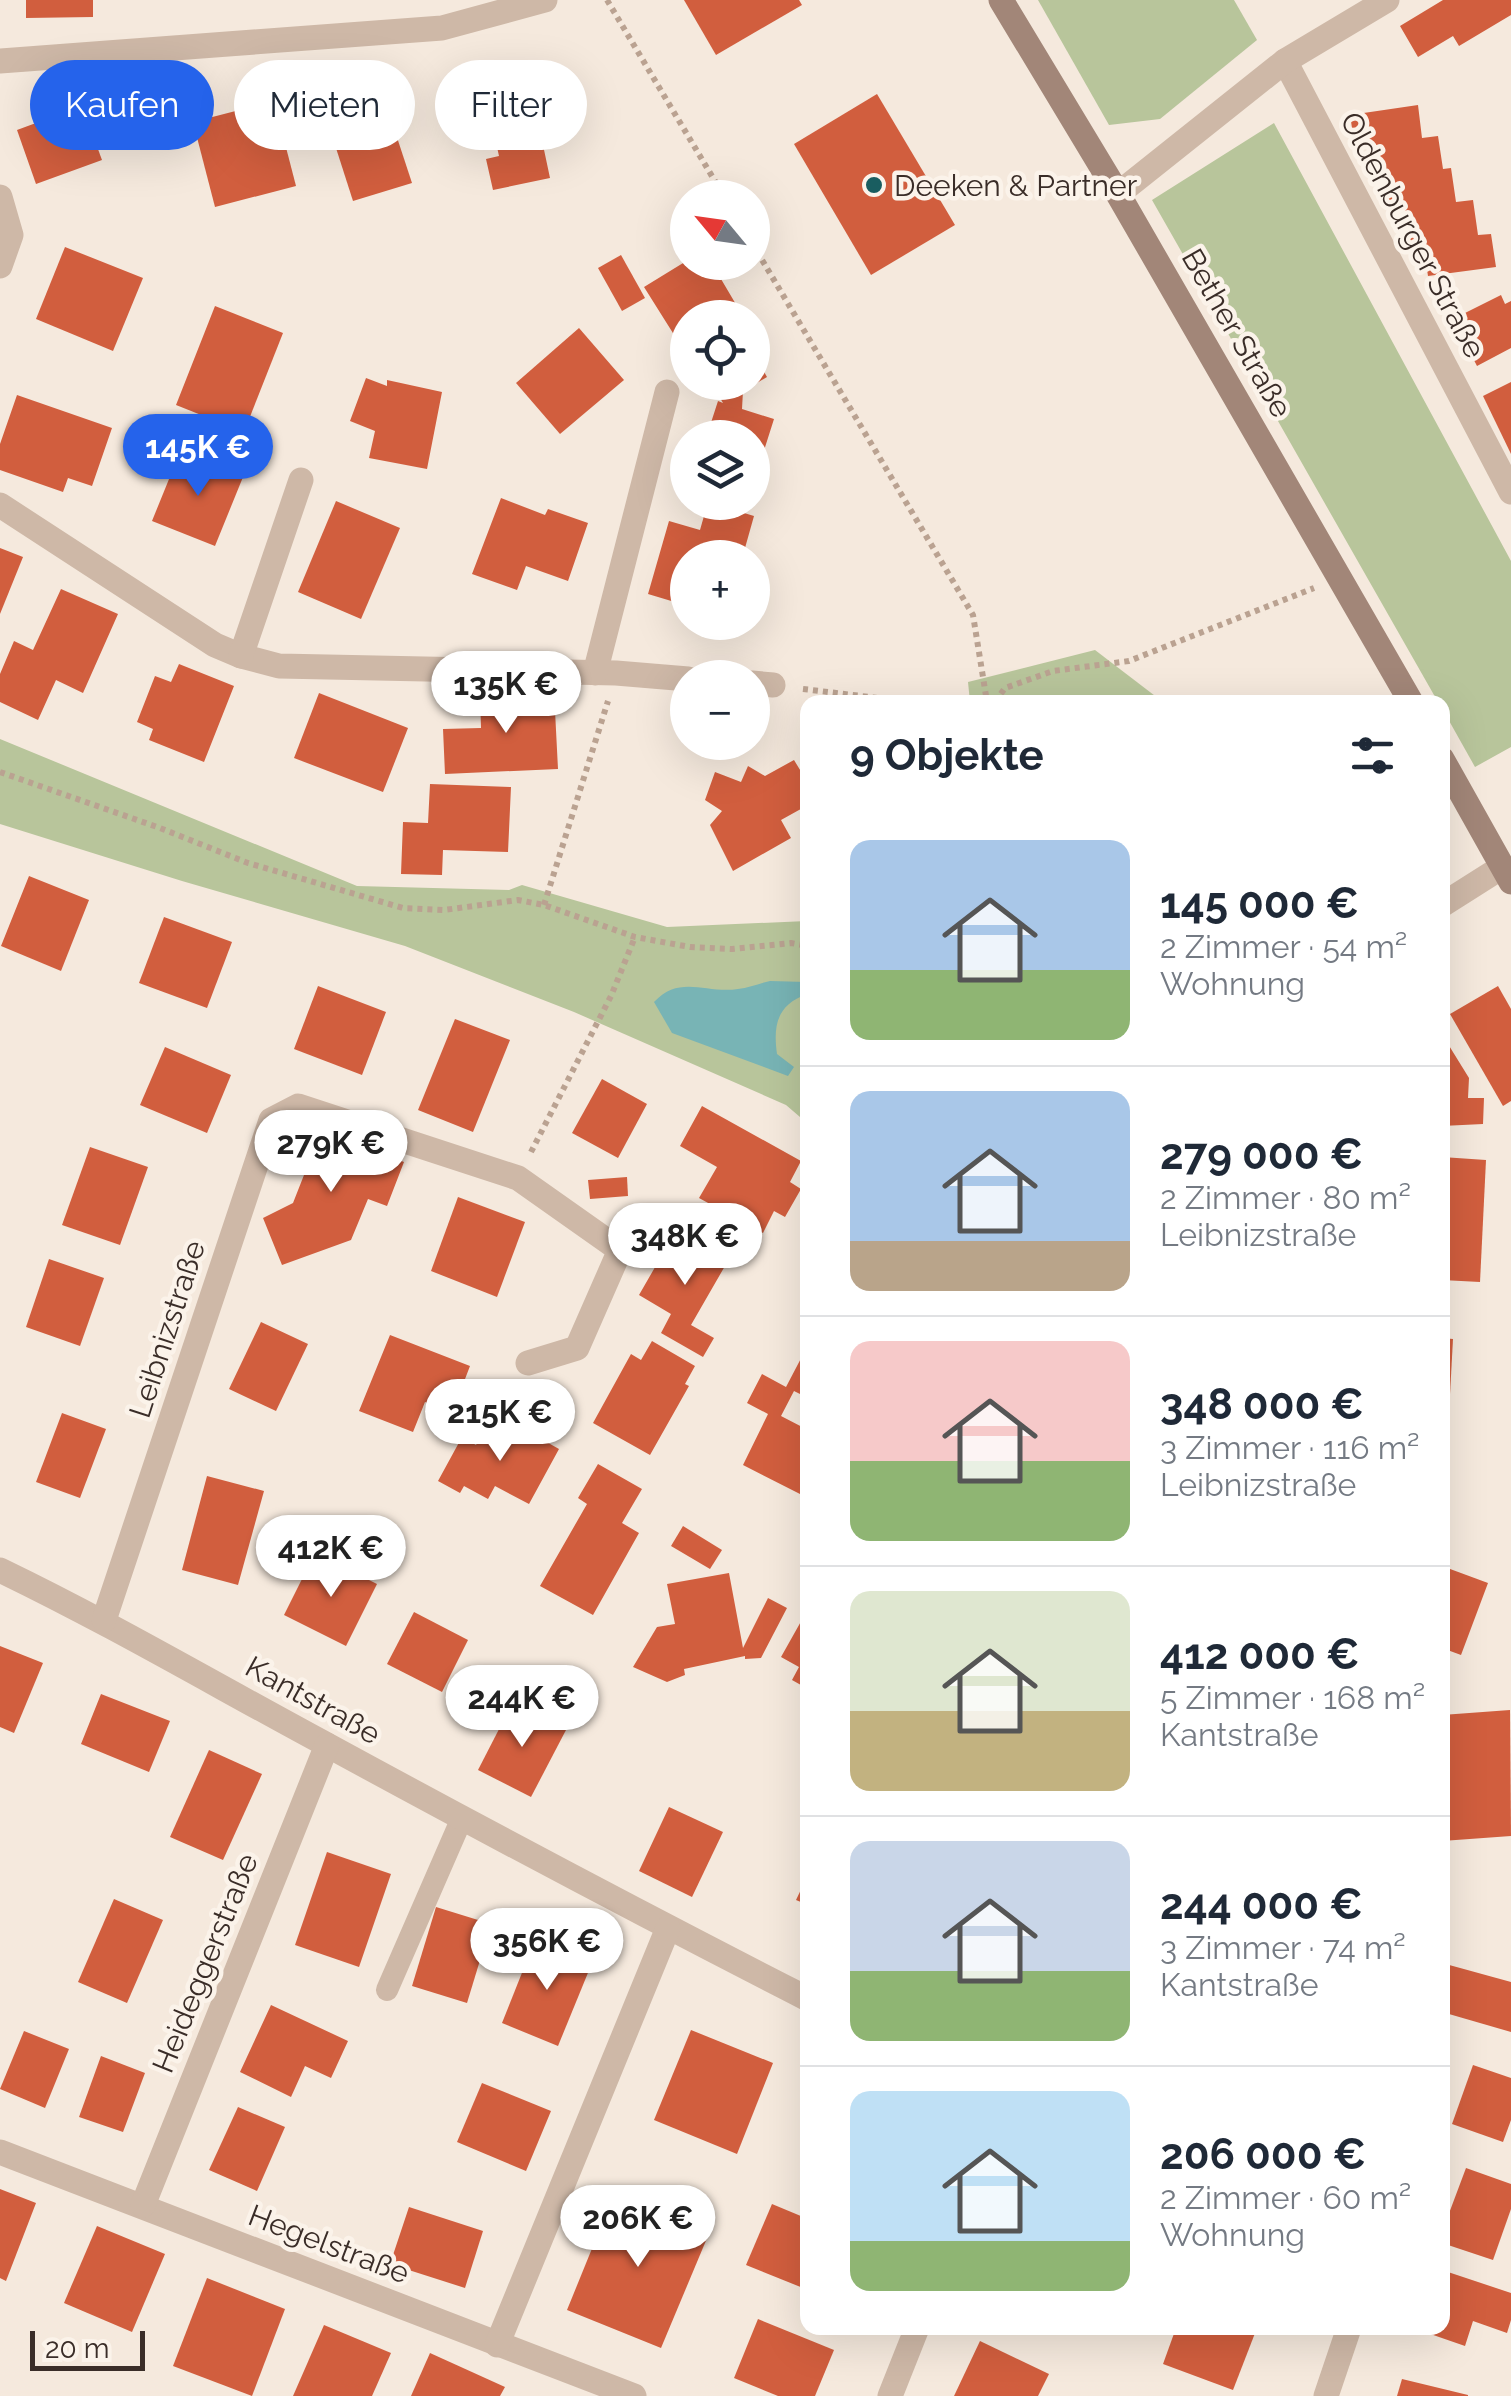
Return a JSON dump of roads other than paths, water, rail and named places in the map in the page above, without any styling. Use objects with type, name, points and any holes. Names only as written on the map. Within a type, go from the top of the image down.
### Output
[{"type":"street","points":[[0,61],[442,28],[545,0]]},
{"type":"street","name":"Bether Straße","points":[[1001,0],[1118,194],[1407,695]]},
{"type":"street","points":[[1118,194],[1286,62],[1387,0]]},
{"type":"street","name":"Oldenburger Straße","points":[[1286,62],[1511,492]]},
{"type":"street","points":[[0,197],[10,235],[0,266]]},
{"type":"street","points":[[606,673],[667,392]]},
{"type":"street","points":[[241,656],[301,480]]},
{"type":"street","points":[[0,505],[215,645],[279,666],[670,678]]},
{"type":"street","points":[[1450,773],[1507,874],[1450,901]]},
{"type":"street","name":"Leibnizstraße","points":[[104,1620],[271,1120],[298,1106],[518,1178],[620,1250],[577,1348],[528,1362]]},
{"type":"street","name":"Kantstraße","points":[[0,1570],[104,1620],[462,1818],[800,1994]]},
{"type":"street","name":"Heideggerstraße","points":[[143,2206],[327,1745]]},
{"type":"street","points":[[498,2345],[668,1928]]},
{"type":"street","name":"Hegelstraße","points":[[0,2152],[634,2396]]},
{"type":"street","points":[[890,2396],[914,2335]]},
{"type":"street","points":[[1326,2396],[1346,2335]]},
{"type":"lane","points":[[387,1990],[462,1818]]},
{"type":"water","points":[[770,981],[800,982],[800,998],[783,1010],[777,1025],[777,1054],[794,1067],[788,1076],[672,1033],[654,1002],[684,987],[742,988]]},
{"type":"place","name":"Deeken & Partner","points":[[874,185]]}]
